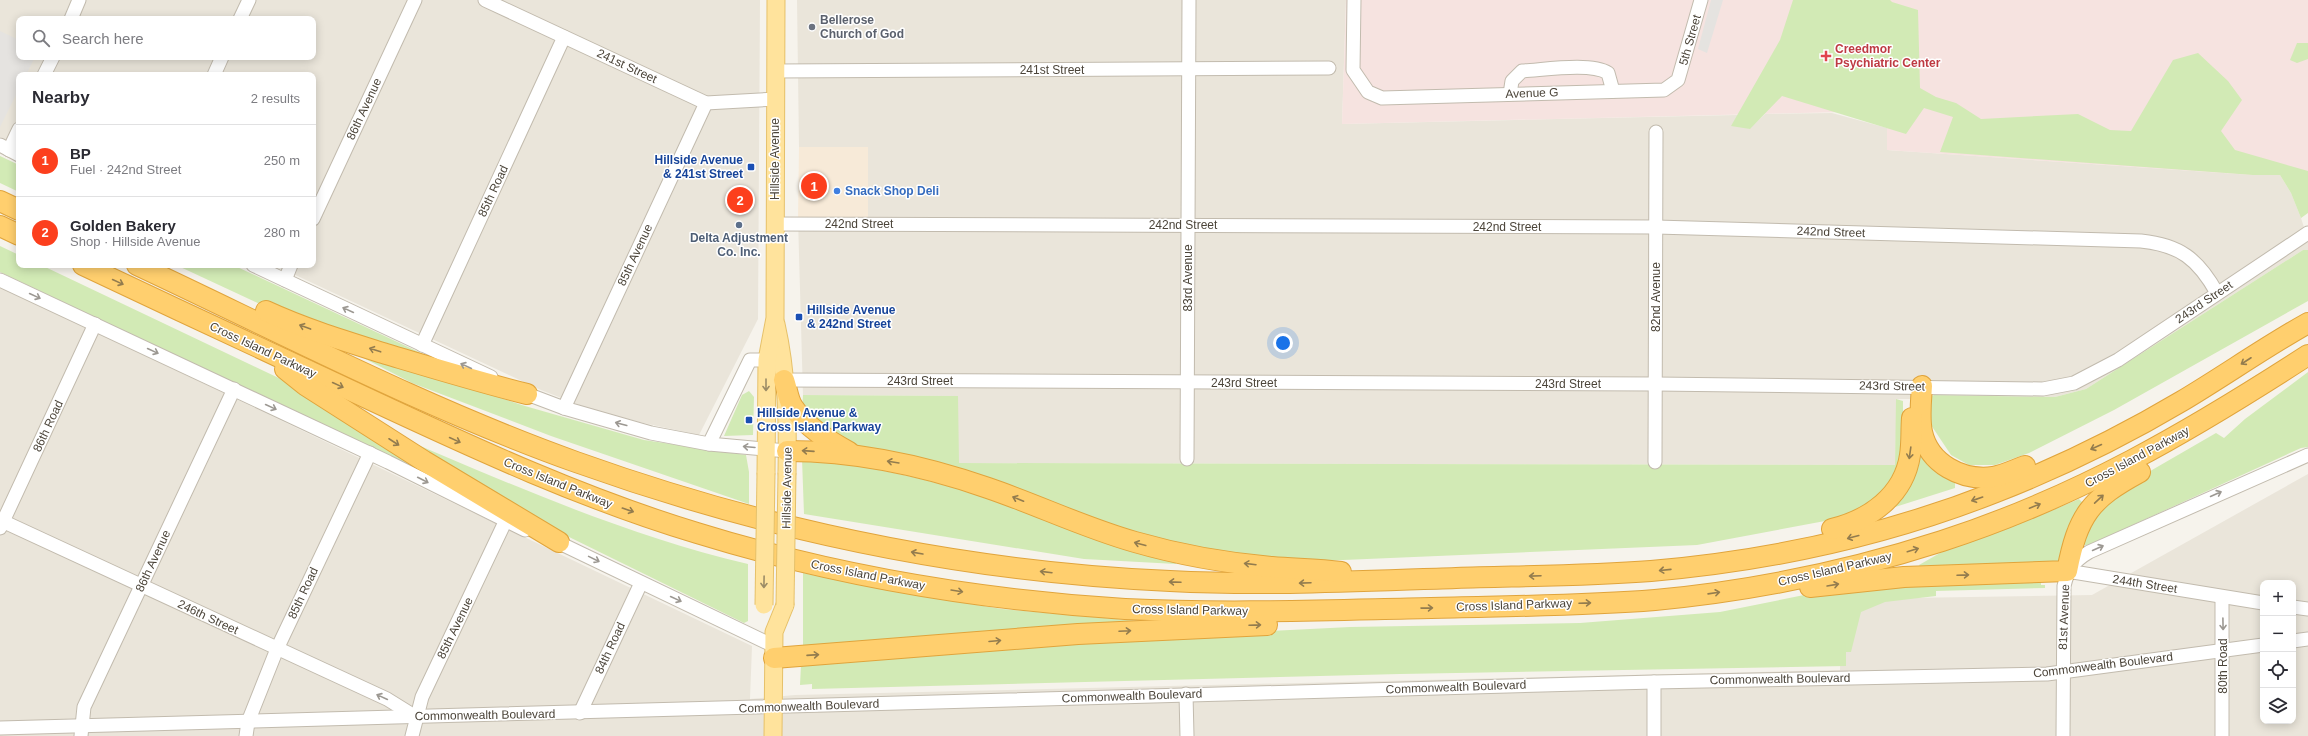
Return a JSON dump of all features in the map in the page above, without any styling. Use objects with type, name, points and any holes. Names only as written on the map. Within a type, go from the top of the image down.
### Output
[{"type":"highway","points":[[0,201],[16,209]]},
{"type":"highway","points":[[0,226],[16,234]]},
{"type":"highway","name":"Cross Island Parkway","points":[[89,268],[471,447],[561,485],[697,533],[788,558],[931,587],[995,596],[1107,607],[1222,612],[1388,609],[1631,601],[1752,587],[1800,579],[1894,556],[1989,524],[2084,486],[2167,443],[2218,413],[2308,355]]},
{"type":"highway","points":[[145,269],[239,299],[294,323],[368,348],[472,381],[526,394]]},
{"type":"highway","name":"Cross Island Parkway","points":[[145,269],[397,388],[506,435],[578,463],[653,488],[800,528],[936,556],[1061,573],[1208,582],[1286,583],[1616,573],[1731,561],[1847,539],[1974,500],[2032,477],[2107,443],[2180,402],[2308,323]]},
{"type":"highway","points":[[252,344],[305,385],[424,461],[559,542]]},
{"type":"highway","points":[[784,380],[792,406],[806,421],[826,438],[856,456]]},
{"type":"highway","points":[[1917,386],[1924,441],[1929,450],[1941,463],[1953,472],[1977,478],[2003,474],[2106,428],[2180,402]]},
{"type":"highway","points":[[1731,561],[1796,536],[1854,523],[1880,506],[1900,483],[1908,463],[1911,449],[1917,386]]},
{"type":"highway","points":[[1752,587],[1821,587],[1904,577],[2067,571],[2076,532],[2091,508],[2117,484],[2160,462],[2218,413]]},
{"type":"highway","points":[[787,451],[856,456],[902,464],[947,475],[994,490],[1114,536],[1177,553],[1252,565],[1311,568],[1400,580]]},
{"type":"highway","points":[[774,646],[1290,624],[1388,609]]},
{"type":"main road","name":"Hillside Avenue","points":[[773,736],[774,646],[785,605],[787,473],[784,360],[775,318],[776,0]]},
{"type":"main road","name":"Hillside Avenue","points":[[774,646],[764,605],[766,360],[775,318]]},
{"type":"street","points":[[71,16],[79,0]]},
{"type":"street","points":[[241,16],[249,0]]},
{"type":"street","name":"86th Avenue","points":[[316,213],[415,0]]},
{"type":"street","name":"241st Street","points":[[485,0],[706,103],[776,99]]},
{"type":"street","name":"83rd Avenue","points":[[1187,459],[1188,0]]},
{"type":"street","name":"Avenue G","points":[[1354,0],[1353,70],[1368,92],[1382,98],[1664,90],[1678,80]]},
{"type":"street","name":"5th Street","points":[[1678,80],[1701,0]]},
{"type":"street","name":"85th Road","points":[[422,345],[564,37]]},
{"type":"street","points":[[46,72],[52,60]]},
{"type":"street","points":[[215,72],[221,60]]},
{"type":"street","name":"241st Street","points":[[776,71],[1329,68]]},
{"type":"street","points":[[1510,94],[1512,81],[1522,71],[1590,68],[1603,70],[1608,73],[1613,91]]},
{"type":"street","name":"85th Avenue","points":[[564,408],[706,103]]},
{"type":"street","name":"82nd Avenue","points":[[1655,462],[1656,132]]},
{"type":"street","points":[[9,150],[16,135]]},
{"type":"street","name":"242nd Street","points":[[775,224],[1656,227],[2151,242],[2171,247],[2190,256],[2205,272],[2217,293]]},
{"type":"street","name":"243rd Street","points":[[784,380],[1917,386],[2028,390],[2074,383],[2118,360],[2308,233]]},
{"type":"street","points":[[259,268],[526,394],[564,408],[651,432],[709,444],[787,451]]},
{"type":"street","points":[[285,280],[291,268]]},
{"type":"street","points":[[0,280],[370,454],[505,522],[559,542],[641,583],[774,646]]},
{"type":"street","name":"86th Road","points":[[1,523],[95,324]]},
{"type":"street","points":[[709,444],[750,360],[766,360]]},
{"type":"street","name":"86th Avenue","points":[[82,731],[84,707],[234,389]]},
{"type":"street","name":"85th Road","points":[[246,736],[248,722],[277,649],[370,454]]},
{"type":"street","points":[[2067,571],[2077,560],[2089,552],[2308,455]]},
{"type":"street","name":"85th Avenue","points":[[412,736],[422,697],[505,522]]},
{"type":"street","name":"246th Street","points":[[1,523],[387,699],[416,717]]},
{"type":"street","name":"244th Street","points":[[2067,571],[2260,603]]},
{"type":"street","name":"81st Avenue","points":[[2063,736],[2064,586],[2067,571]]},
{"type":"street","name":"84th Road","points":[[580,713],[641,583]]},
{"type":"street","name":"80th Road","points":[[2222,597],[2222,736]]},
{"type":"street","points":[[2296,607],[2308,609]]},
{"type":"street","points":[[2296,641],[2308,640]]},
{"type":"street","name":"Commonwealth Boulevard","points":[[0,728],[82,731],[248,722],[1186,694],[2047,674],[2260,645]]},
{"type":"street","points":[[1654,682],[1654,736]]},
{"type":"street","points":[[1186,694],[1187,736]]},
{"type":"shaded area","points":[[0,0],[760,0],[758,319],[699,435],[639,422],[587,408],[541,390],[280,268],[316,268],[316,72],[16,72],[16,145],[0,137]]},
{"type":"shaded area","points":[[797,0],[1346,0],[1342,124],[1737,115],[1749,129],[1765,114],[1832,113],[1887,128],[1887,150],[2253,175],[2280,175],[2291,193],[2301,218],[2308,240],[2308,250],[2303,250],[2086,389],[2055,397],[1934,395],[1927,399],[1897,399],[1895,465],[958,463],[957,396],[803,395],[798,219],[868,147],[799,147]]},
{"type":"shaded area","name":"Creedmor Psychiatric Center","points":[[1346,0],[2308,0],[2308,180],[2280,175],[2253,175],[1887,150],[1887,111],[1342,124]]},
{"type":"shaded area","points":[[1711,0],[1723,0],[1707,53],[1698,49]]},
{"type":"shaded area","points":[[0,31],[16,39],[16,60],[34,60],[28,72],[16,72],[16,95],[0,127]]},
{"type":"shaded area","points":[[799,147],[868,147],[868,219],[798,219]]},
{"type":"shaded area","points":[[0,286],[752,646],[750,699],[795,695],[1840,670],[1842,599],[2092,595],[2308,474],[2308,736],[0,736]]},
{"type":"green space","points":[[1793,0],[1890,0],[1892,2],[1918,10],[1920,88],[1936,97],[1956,103],[1981,119],[2078,114],[2110,130],[2131,131],[2173,60],[2198,53],[2228,81],[2242,100],[2221,131],[2235,150],[2308,171],[2308,213],[2301,218],[2291,193],[2280,175],[2253,175],[1940,152],[1953,117],[1924,108],[1906,134],[1782,96],[1750,129],[1731,126],[1780,40]]},
{"type":"green space","points":[[2297,43],[2308,43],[2308,59],[2297,63],[2290,60]]},
{"type":"green space","points":[[0,156],[16,164],[16,191],[0,183]]},
{"type":"green space","points":[[0,246],[16,254],[16,268],[47,268],[285,381],[429,476],[0,272]]},
{"type":"green space","points":[[2303,250],[2308,250],[2308,301],[2114,410],[2029,453],[1995,465],[1969,465],[1951,455],[1931,425],[1925,425],[1927,399],[1934,395],[2055,397],[2086,389]]},
{"type":"green space","points":[[182,268],[239,268],[423,354],[424,358],[275,311]]},
{"type":"green space","points":[[350,351],[404,366],[525,406],[644,440],[746,455],[749,472],[749,504],[551,436],[412,383]]},
{"type":"green space","points":[[2308,372],[2308,447],[2301,448],[2089,545],[2083,545],[2088,518],[2133,481],[2216,433],[2224,438],[2245,419]]},
{"type":"green space","points":[[749,391],[754,397],[753,435],[724,436],[742,395]]},
{"type":"green space","points":[[803,395],[958,396],[959,463],[1895,465],[1896,399],[1903,401],[1903,449],[1897,468],[1883,496],[1841,518],[1697,545],[1296,562],[1175,546],[854,447],[802,411]]},
{"type":"green space","points":[[378,428],[560,504],[700,552],[748,564],[748,621],[744,623],[504,505]]},
{"type":"green space","points":[[1918,450],[1955,482],[1955,488],[1892,508]]},
{"type":"green space","points":[[802,459],[850,465],[945,485],[1038,514],[1175,561],[1176,564],[1084,559],[804,514]]},
{"type":"green space","points":[[2079,499],[2086,506],[2068,527],[2059,565],[1924,573],[1919,565],[1947,549],[2029,520]]},
{"type":"green space","points":[[803,573],[892,591],[1002,609],[1139,621],[1140,624],[803,650]]},
{"type":"green space","points":[[2041,577],[2041,585],[2045,585],[2045,588],[1936,591],[1936,596],[1885,602],[1861,612],[1851,652],[1846,652],[1846,666],[1400,674],[812,689],[812,684],[800,685],[801,665],[806,662],[1214,634],[1350,627],[1580,623],[1720,612],[1839,588]]},
{"type":"place","name":"Bellerose Church of God","points":[[812,27]]},
{"type":"place","name":"Creedmor Psychiatric Center","points":[[1826,56]]},
{"type":"place","name":"Hillside Avenue & 241st Street","points":[[751,167]]},
{"type":"place","name":"BP","points":[[814,186]]},
{"type":"place","name":"Snack Shop Deli","points":[[837,191]]},
{"type":"place","name":"Golden Bakery","points":[[740,200]]},
{"type":"place","name":"Delta Adjustment Co. Inc.","points":[[739,225]]},
{"type":"place","name":"Hillside Avenue & 242nd Street","points":[[799,317]]},
{"type":"place","name":"Hillside Avenue & Cross Island Parkway","points":[[749,420]]}]
